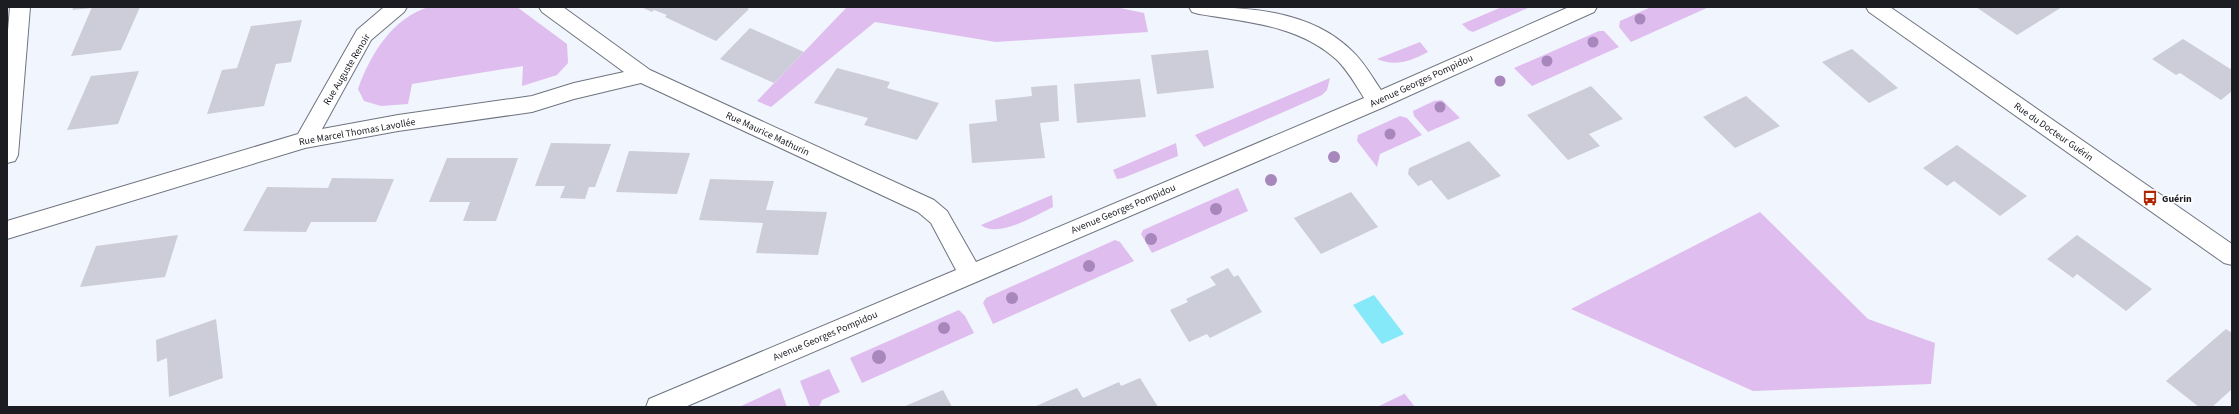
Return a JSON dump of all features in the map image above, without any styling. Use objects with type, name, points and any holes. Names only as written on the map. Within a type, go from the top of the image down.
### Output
[{"type":"street","points":[[7,155],[20,7]]},
{"type":"street","name":"Rue Auguste Renoir","points":[[305,140],[364,36],[377,22],[397,7]]},
{"type":"street","name":"Rue Maurice Mathurin","points":[[549,7],[643,75],[926,206],[939,217],[970,273]]},
{"type":"street","points":[[1199,7],[1277,21],[1312,33],[1344,56],[1377,101]]},
{"type":"street","name":"Avenue Georges Pompidou","points":[[658,407],[1377,101],[1587,7]]},
{"type":"street","name":"Rue du Docteur Guérin","points":[[1876,7],[2232,256]]},
{"type":"street","name":"Rue Marcel Thomas Lavollée","points":[[7,230],[305,140],[398,123],[532,104],[574,91],[643,75]]},
{"type":"shaded area","points":[[429,7],[517,7],[567,44],[568,63],[557,75],[522,86],[523,66],[412,84],[408,104],[381,106],[364,101],[358,89],[369,63],[384,39],[404,20],[416,12]]},
{"type":"shaded area","points":[[847,7],[1115,7],[1144,13],[1148,32],[996,42],[875,22],[771,107],[757,101]]},
{"type":"shaded area","points":[[1502,7],[1530,7],[1473,32],[1468,30],[1462,24]]},
{"type":"shaded area","points":[[1651,7],[1709,7],[1631,42],[1619,27],[1620,21]]},
{"type":"shaded area","points":[[1599,31],[1604,31],[1619,47],[1532,86],[1514,68]]},
{"type":"shaded area","points":[[1420,42],[1428,52],[1415,58],[1397,63],[1390,63],[1377,59]]},
{"type":"shaded area","points":[[1330,78],[1327,90],[1322,95],[1204,147],[1195,135]]},
{"type":"shaded area","points":[[1442,100],[1460,118],[1428,132],[1414,116],[1413,111],[1434,101]]},
{"type":"shaded area","points":[[1400,116],[1407,118],[1422,135],[1380,154],[1377,167],[1357,141],[1358,135]]},
{"type":"shaded area","points":[[1176,143],[1178,156],[1117,179],[1113,170]]},
{"type":"shaded area","points":[[1238,188],[1248,211],[1152,253],[1141,234],[1143,230]]},
{"type":"shaded area","points":[[1052,195],[1053,207],[1027,220],[1007,228],[988,229],[981,225]]},
{"type":"shaded area","points":[[1760,212],[1868,319],[1935,343],[1931,384],[1753,391],[1571,309]]},
{"type":"shaded area","points":[[1115,240],[1120,242],[1134,261],[993,324],[983,303],[986,298]]},
{"type":"shaded area","points":[[959,310],[965,316],[974,333],[862,383],[850,358]]},
{"type":"shaded area","points":[[829,369],[840,392],[822,400],[819,407],[810,407],[800,381]]},
{"type":"shaded area","points":[[780,388],[787,407],[739,407]]},
{"type":"shaded area","points":[[1404,394],[1415,407],[1377,407]]},
{"type":"water","points":[[1374,295],[1404,334],[1382,344],[1353,305]]},
{"type":"building","points":[[74,7],[92,7],[92,8],[72,10]]},
{"type":"building","points":[[92,7],[140,7],[121,50],[71,56]]},
{"type":"building","points":[[641,7],[745,7],[749,9],[716,41],[665,17],[667,15],[654,10],[652,12]]},
{"type":"building","points":[[1976,7],[2062,7],[2017,35]]},
{"type":"building","points":[[302,20],[291,62],[276,64],[264,106],[207,114],[222,70],[237,68],[251,26]]},
{"type":"building","points":[[750,28],[804,52],[774,83],[720,59]]},
{"type":"building","points":[[2183,39],[2232,70],[2232,91],[2221,100],[2180,73],[2176,75],[2152,59]]},
{"type":"building","points":[[1852,49],[1898,88],[1869,103],[1822,62]]},
{"type":"building","points":[[1208,50],[1214,88],[1157,94],[1151,55]]},
{"type":"building","points":[[837,68],[890,82],[887,88],[939,103],[917,140],[864,125],[868,118],[814,103]]},
{"type":"building","points":[[139,71],[118,124],[67,130],[91,76]]},
{"type":"building","points":[[1140,79],[1146,117],[1077,123],[1074,84]]},
{"type":"building","points":[[1057,85],[1059,121],[1040,123],[1045,158],[972,163],[969,124],[997,121],[995,100],[1032,96],[1031,87]]},
{"type":"building","points":[[1591,86],[1623,119],[1589,134],[1600,146],[1568,160],[1527,115]]},
{"type":"building","points":[[1746,96],[1780,126],[1735,148],[1703,117]]},
{"type":"building","points":[[1469,141],[1501,176],[1448,200],[1431,180],[1418,186],[1408,174],[1409,168]]},
{"type":"building","points":[[551,143],[611,144],[595,187],[589,187],[585,199],[560,198],[565,186],[535,186]]},
{"type":"building","points":[[1957,145],[2027,196],[2000,216],[1954,181],[1947,186],[1923,168]]},
{"type":"building","points":[[629,151],[690,153],[677,194],[616,192]]},
{"type":"building","points":[[447,158],[518,158],[496,221],[463,221],[470,202],[429,202]]},
{"type":"building","points":[[332,178],[394,179],[376,222],[311,222],[306,232],[243,231],[267,187],[328,188]]},
{"type":"building","points":[[710,179],[774,181],[766,210],[827,212],[818,255],[756,253],[763,223],[699,220]]},
{"type":"building","points":[[1351,192],[1378,227],[1321,254],[1294,218]]},
{"type":"building","points":[[178,235],[165,277],[80,287],[96,246]]},
{"type":"building","points":[[2077,235],[2152,289],[2126,311],[2077,274],[2073,278],[2047,259]]},
{"type":"building","points":[[1228,268],[1234,277],[1238,275],[1262,312],[1210,338],[1207,334],[1189,342],[1170,310],[1188,302],[1186,299],[1216,285],[1210,277]]},
{"type":"building","points":[[216,319],[223,378],[169,397],[167,358],[157,362],[156,340]]},
{"type":"building","points":[[2226,329],[2232,333],[2232,389],[2212,407],[2199,407],[2166,381]]},
{"type":"building","points":[[1140,378],[1158,407],[1034,407],[1077,388],[1083,398],[1119,382],[1121,386]]},
{"type":"building","points":[[943,390],[952,407],[903,407]]},
{"type":"place","name":"Guérin","points":[[2150,198]]}]
